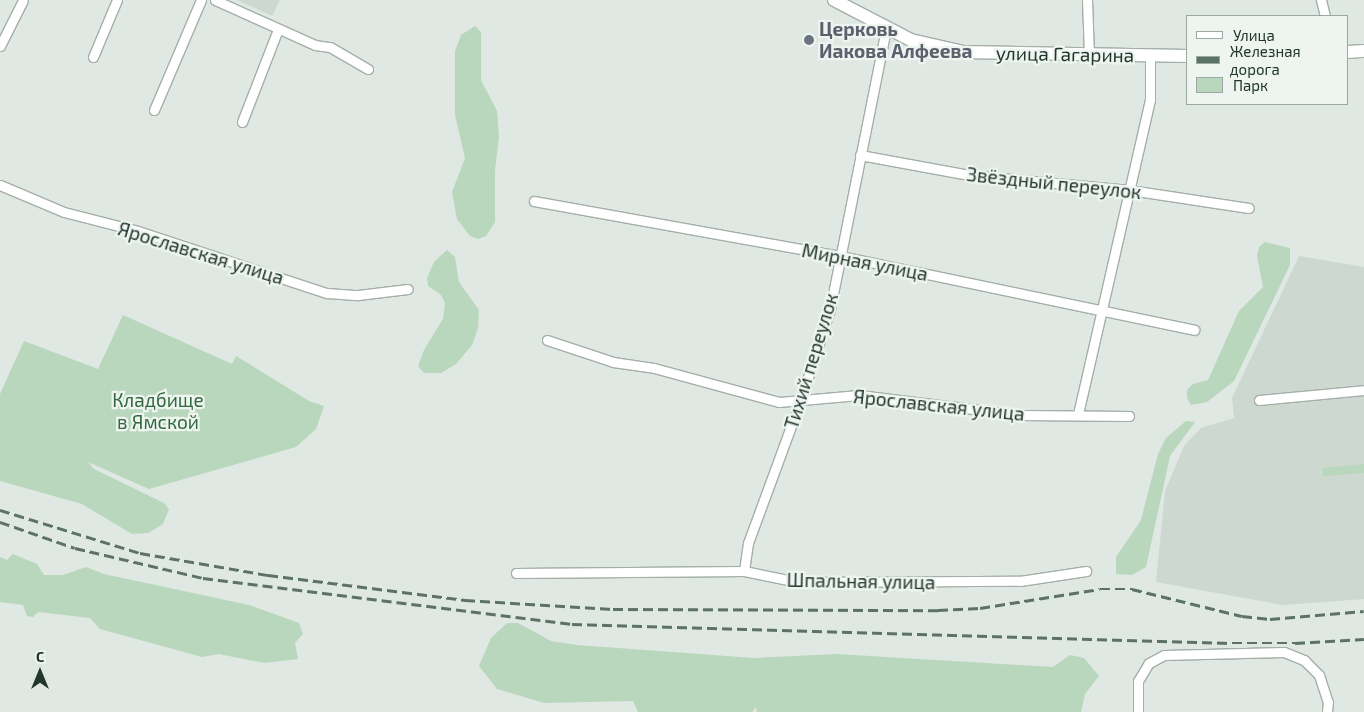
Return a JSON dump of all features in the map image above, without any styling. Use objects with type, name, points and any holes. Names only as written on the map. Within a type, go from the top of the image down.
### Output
[{"type":"main road","name":"улица Гагарина","points":[[834,0],[911,40],[963,52],[1186,56]]},
{"type":"street","points":[[0,46],[23,0]]},
{"type":"street","points":[[93,56],[117,0]]},
{"type":"street","points":[[154,110],[201,0]]},
{"type":"street","points":[[215,0],[315,45],[330,47],[368,69]]},
{"type":"street","points":[[1087,0],[1089,55]]},
{"type":"street","points":[[1321,0],[1325,15]]},
{"type":"street","name":"Тихий переулок","points":[[744,571],[748,543],[801,398],[830,309],[886,28]]},
{"type":"street","points":[[242,122],[278,29]]},
{"type":"street","points":[[1078,414],[1150,100],[1150,56]]},
{"type":"street","name":"Звёздный переулок","points":[[860,155],[969,175],[1130,190],[1249,208]]},
{"type":"street","name":"Ярославская улица","points":[[0,184],[64,212],[138,231],[327,293],[358,295],[408,289]]},
{"type":"street","name":"Мирная улица","points":[[534,201],[841,256],[1194,330]]},
{"type":"street","name":"Ярославская улица","points":[[547,340],[613,362],[654,368],[779,402],[801,398],[859,395],[1022,416],[1078,414],[1129,416]]},
{"type":"street","points":[[1259,400],[1364,390]]},
{"type":"street","name":"Шпальная улица","points":[[516,573],[744,571],[797,582],[1020,581],[1086,571]]},
{"type":"street","points":[[1138,712],[1138,681],[1150,663],[1164,656],[1284,652],[1304,660],[1319,675],[1328,702],[1327,712]]},
{"type":"shaded area","points":[[237,0],[280,0],[272,16]]},
{"type":"shaded area","points":[[1299,256],[1364,267],[1364,599],[1283,605],[1156,582],[1165,491],[1184,446],[1201,428],[1234,418],[1232,398]]},
{"type":"green space","points":[[475,26],[481,32],[481,80],[497,111],[499,137],[495,170],[495,222],[486,236],[478,239],[470,236],[457,219],[452,192],[465,158],[455,115],[455,51],[461,35]]},
{"type":"green space","points":[[1265,242],[1290,248],[1290,265],[1234,381],[1207,402],[1191,405],[1187,398],[1187,390],[1193,384],[1208,380],[1239,311],[1263,287],[1257,256],[1259,247]]},
{"type":"green space","points":[[447,250],[455,257],[459,282],[479,310],[478,328],[472,345],[456,364],[441,373],[424,373],[418,366],[424,350],[443,319],[445,303],[441,295],[428,286],[427,278],[434,262]]},
{"type":"green space","name":"Кладбище в Ямской","points":[[123,315],[232,364],[236,356],[309,401],[324,406],[316,429],[296,447],[149,489],[88,462],[94,469],[164,503],[169,509],[163,524],[148,533],[132,534],[82,504],[0,481],[0,394],[24,341],[98,369]]},
{"type":"green space","points":[[1186,421],[1195,422],[1170,456],[1146,567],[1132,575],[1116,574],[1116,557],[1141,520],[1158,454],[1166,438]]},
{"type":"green space","points":[[1364,464],[1364,473],[1323,476],[1323,468]]},
{"type":"green space","points":[[13,554],[37,564],[44,575],[63,575],[86,567],[104,574],[249,605],[299,623],[303,634],[295,643],[298,659],[264,663],[219,654],[202,657],[100,629],[90,618],[38,612],[33,617],[27,616],[23,605],[0,602],[0,557],[7,560]]},
{"type":"green space","points":[[507,623],[518,623],[551,641],[577,645],[754,658],[837,654],[1053,667],[1070,655],[1084,658],[1099,676],[1085,694],[1081,712],[757,712],[756,707],[752,712],[638,712],[633,701],[544,703],[497,689],[479,666],[491,638]]},
{"type":"railway","points":[[0,510],[140,553],[268,575],[465,600],[613,609],[938,610],[980,608],[1100,589],[1132,589],[1242,616],[1270,619],[1364,611]]},
{"type":"railway","points":[[0,522],[75,548],[203,578],[572,624],[1232,643],[1295,643],[1364,639]]},
{"type":"place","name":"Церковь Иакова Алфеева","points":[[809,40]]}]
